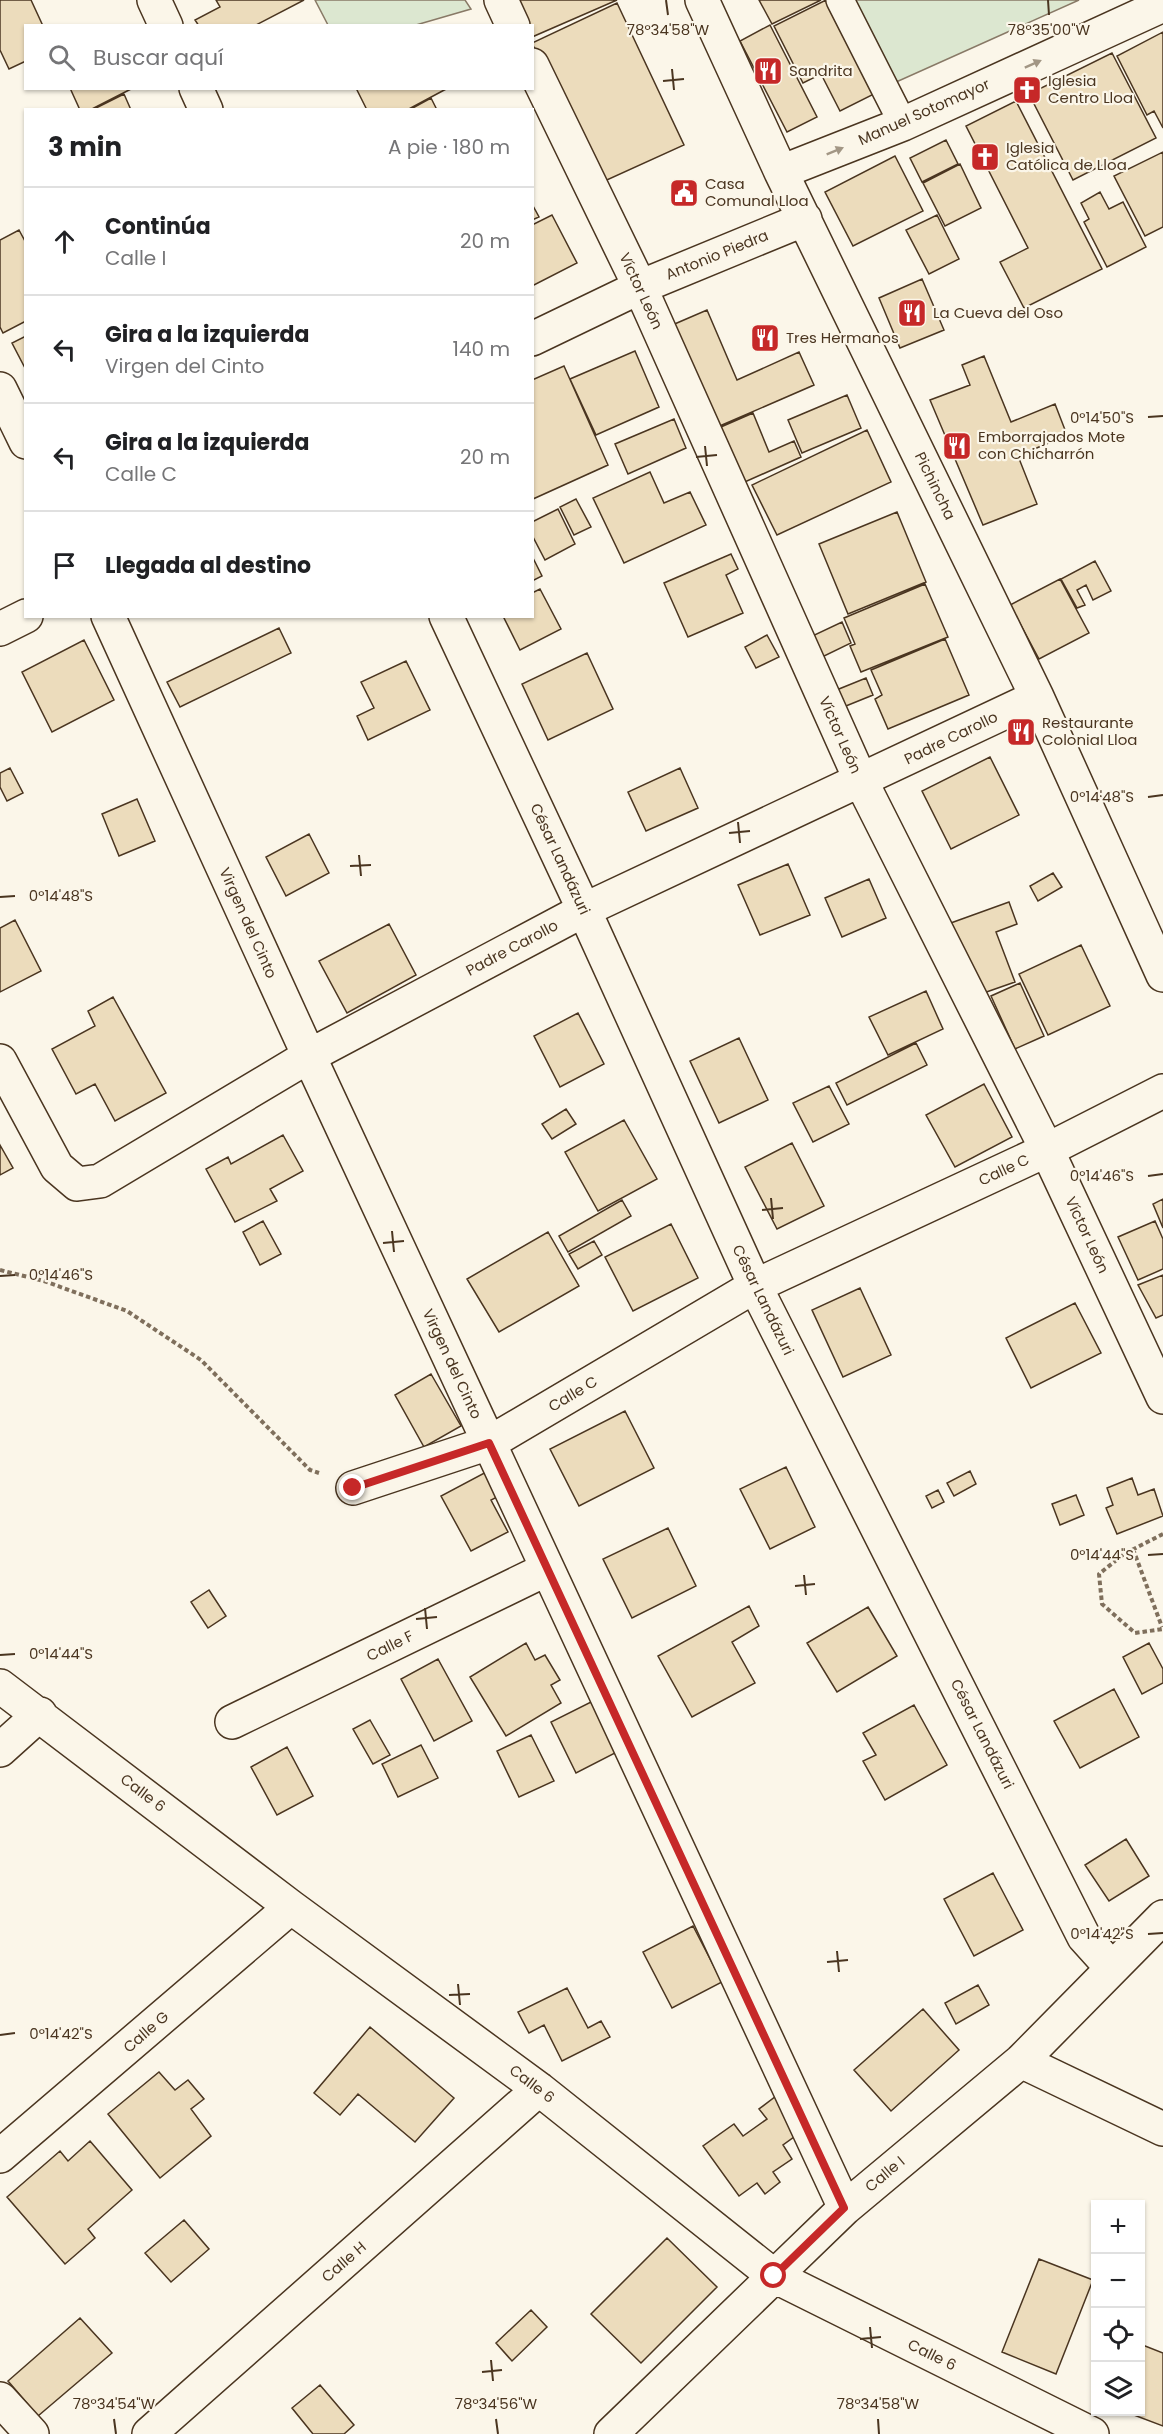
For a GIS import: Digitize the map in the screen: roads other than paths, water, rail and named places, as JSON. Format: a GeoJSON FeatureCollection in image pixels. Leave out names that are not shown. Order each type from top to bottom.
{"type":"FeatureCollection","features":[{"type":"Feature","properties":{"kind":"street"},"geometry":{"type":"LineString","coordinates":[[154,0],[165,24]]}},
{"type":"Feature","properties":{"kind":"street"},"geometry":{"type":"LineString","coordinates":[[501,0],[512,24]]}},
{"type":"Feature","properties":{"kind":"street","name":"Pichincha"},"geometry":{"type":"LineString","coordinates":[[702,0],[781,172],[1037,697],[1163,975]]}},
{"type":"Feature","properties":{"kind":"street"},"geometry":{"type":"LineString","coordinates":[[840,0],[903,124]]}},
{"type":"Feature","properties":{"kind":"street","name":"Manuel Sotomayor"},"geometry":{"type":"LineString","coordinates":[[781,172],[903,124],[1162,3]]}},
{"type":"Feature","properties":{"kind":"street","name":"Víctor León"},"geometry":{"type":"LineString","coordinates":[[534,69],[640,286],[861,781],[1047,1150],[1163,1398]]}},
{"type":"Feature","properties":{"kind":"street"},"geometry":{"type":"LineString","coordinates":[[197,90],[205,108]]}},
{"type":"Feature","properties":{"kind":"street","name":"Antonio Piedra"},"geometry":{"type":"LineString","coordinates":[[534,338],[640,286],[805,219]]}},
{"type":"Feature","properties":{"kind":"street"},"geometry":{"type":"LineString","coordinates":[[0,388],[24,438]]}},
{"type":"Feature","properties":{"kind":"street"},"geometry":{"type":"LineString","coordinates":[[0,629],[24,617]]}},
{"type":"Feature","properties":{"kind":"street","name":"Virgen del Cinto"},"geometry":{"type":"LineString","coordinates":[[109,618],[309,1056],[844,2208]]}},
{"type":"Feature","properties":{"kind":"street","name":"César Landázuri"},"geometry":{"type":"LineString","coordinates":[[447,618],[584,910],[755,1286],[1084,1937],[1111,1967]]}},
{"type":"Feature","properties":{"kind":"street","name":"Padre Carollo"},"geometry":{"type":"LineString","coordinates":[[0,1062],[57,1167],[77,1184],[100,1181],[309,1056],[584,910],[1037,697]]}},
{"type":"Feature","properties":{"kind":"street","name":"Calle C"},"geometry":{"type":"LineString","coordinates":[[353,1488],[489,1443],[755,1286],[1047,1150],[1163,1091]]}},
{"type":"Feature","properties":{"kind":"street","name":"Calle F"},"geometry":{"type":"LineString","coordinates":[[232,1722],[548,1569]]}},
{"type":"Feature","properties":{"kind":"street","name":"Calle 6"},"geometry":{"type":"LineString","coordinates":[[0,1686],[40,1714],[291,1907],[539,2089],[774,2276],[1092,2434]]}},
{"type":"Feature","properties":{"kind":"street"},"geometry":{"type":"LineString","coordinates":[[0,1750],[40,1714]]}},
{"type":"Feature","properties":{"kind":"street","name":"Calle G"},"geometry":{"type":"LineString","coordinates":[[0,2156],[291,1907]]}},
{"type":"Feature","properties":{"kind":"street","name":"Calle I"},"geometry":{"type":"LineString","coordinates":[[610,2434],[844,2208],[1021,2061],[1111,1967],[1163,1917]]}},
{"type":"Feature","properties":{"kind":"street"},"geometry":{"type":"LineString","coordinates":[[1021,2061],[1163,2128]]}},
{"type":"Feature","properties":{"kind":"street","name":"Calle H"},"geometry":{"type":"LineString","coordinates":[[149,2434],[539,2089]]}},
{"type":"Feature","properties":{"kind":"street"},"geometry":{"type":"LineString","coordinates":[[0,2399],[32,2434]]}},
{"type":"Feature","properties":{"kind":"place","name":"Sandrita"},"geometry":{"type":"Point","coordinates":[768,71]}},
{"type":"Feature","properties":{"kind":"place","name":"Iglesia Centro Lloa"},"geometry":{"type":"Point","coordinates":[1027,90]}},
{"type":"Feature","properties":{"kind":"place","name":"Iglesia Católica de Lloa"},"geometry":{"type":"Point","coordinates":[985,157]}},
{"type":"Feature","properties":{"kind":"place","name":"Casa Comunal Lloa"},"geometry":{"type":"Point","coordinates":[684,193]}},
{"type":"Feature","properties":{"kind":"place","name":"La Cueva del Oso"},"geometry":{"type":"Point","coordinates":[912,313]}},
{"type":"Feature","properties":{"kind":"place","name":"Tres Hermanos"},"geometry":{"type":"Point","coordinates":[765,338]}},
{"type":"Feature","properties":{"kind":"place","name":"Emborrajados Mote con Chicharrón"},"geometry":{"type":"Point","coordinates":[957,446]}},
{"type":"Feature","properties":{"kind":"place","name":"Restaurante Colonial Lloa"},"geometry":{"type":"Point","coordinates":[1021,732]}}]}
